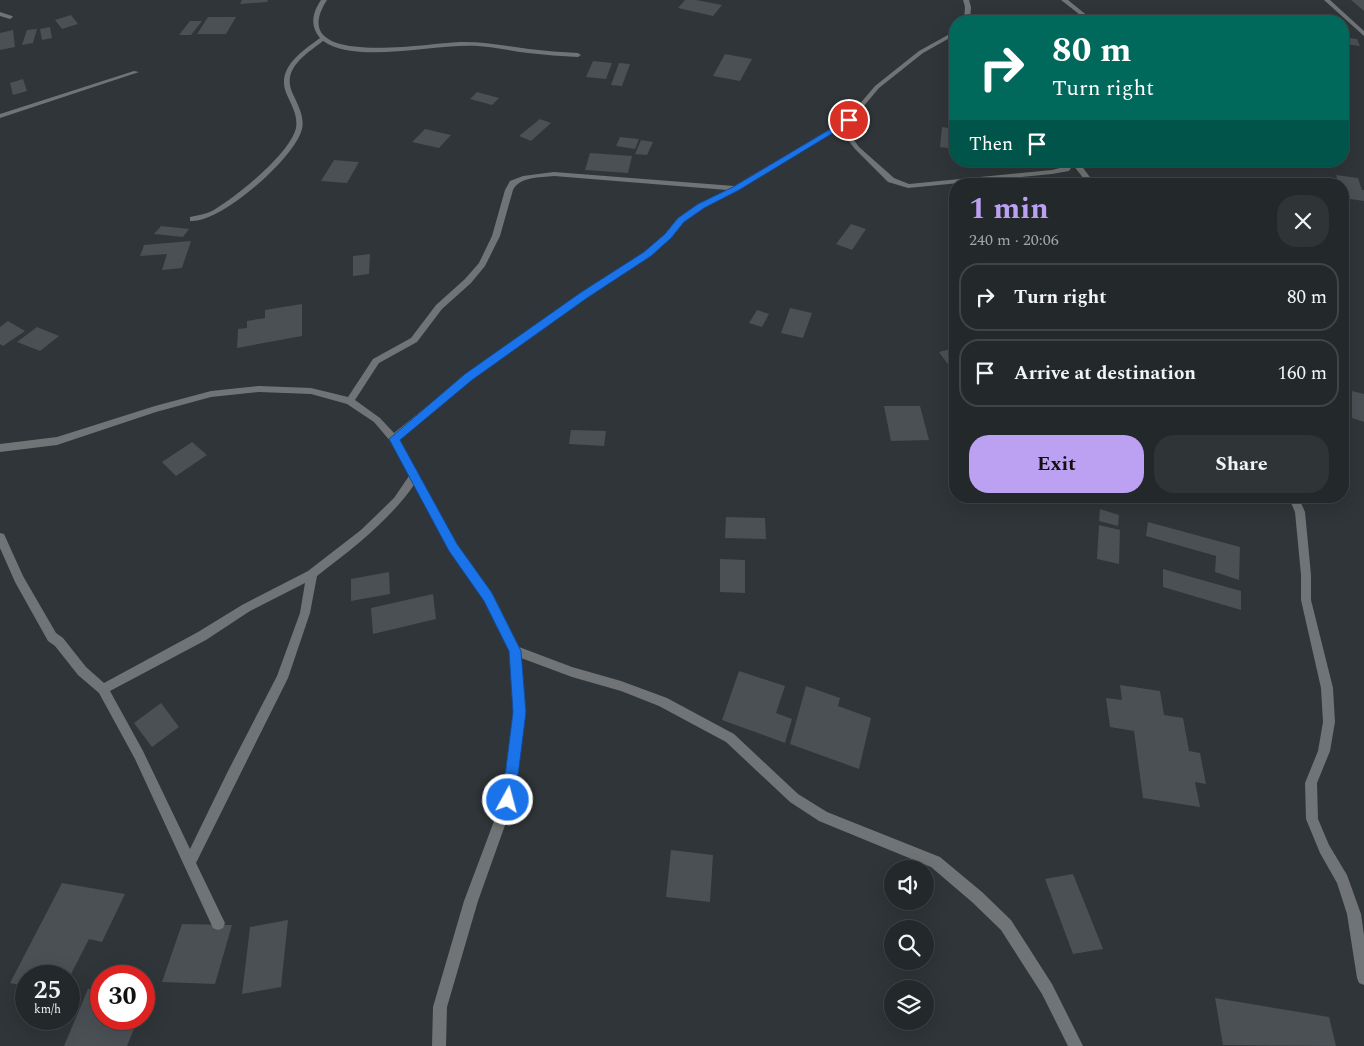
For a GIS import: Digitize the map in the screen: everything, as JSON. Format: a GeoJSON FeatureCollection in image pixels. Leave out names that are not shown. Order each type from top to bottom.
{"type":"FeatureCollection","features":[{"type":"Feature","properties":{"kind":"street"},"geometry":{"type":"LineString","coordinates":[[324,0],[316,19],[316,27],[322,39],[339,47],[368,49],[443,44],[479,44],[578,55]]}},
{"type":"Feature","properties":{"kind":"street"},"geometry":{"type":"LineString","coordinates":[[966,0],[967,15]]}},
{"type":"Feature","properties":{"kind":"street"},"geometry":{"type":"LineString","coordinates":[[1064,0],[1083,15]]}},
{"type":"Feature","properties":{"kind":"street"},"geometry":{"type":"LineString","coordinates":[[1327,0],[1343,15]]}},
{"type":"Feature","properties":{"kind":"street"},"geometry":{"type":"LineString","coordinates":[[0,14],[10,17]]}},
{"type":"Feature","properties":{"kind":"street"},"geometry":{"type":"LineString","coordinates":[[1349,20],[1364,34]]}},
{"type":"Feature","properties":{"kind":"street"},"geometry":{"type":"LineString","coordinates":[[394,439],[468,377],[589,291],[648,254],[668,236],[681,220],[701,206],[736,188],[849,120],[877,87],[922,52],[949,36]]}},
{"type":"Feature","properties":{"kind":"street"},"geometry":{"type":"LineString","coordinates":[[192,219],[212,214],[237,198],[279,160],[292,143],[299,130],[299,120],[297,107],[287,89],[289,68],[322,39]]}},
{"type":"Feature","properties":{"kind":"street"},"geometry":{"type":"LineString","coordinates":[[0,116],[136,72]]}},
{"type":"Feature","properties":{"kind":"street"},"geometry":{"type":"LineString","coordinates":[[849,120],[851,140],[891,180],[908,186],[949,182]]}},
{"type":"Feature","properties":{"kind":"street"},"geometry":{"type":"LineString","coordinates":[[990,178],[1052,172],[1068,167]]}},
{"type":"Feature","properties":{"kind":"street"},"geometry":{"type":"LineString","coordinates":[[1078,167],[1087,178]]}},
{"type":"Feature","properties":{"kind":"street"},"geometry":{"type":"LineString","coordinates":[[350,401],[376,361],[414,340],[440,307],[468,281],[482,264],[496,236],[509,190],[513,183],[523,178],[554,174],[736,188]]}},
{"type":"Feature","properties":{"kind":"street"},"geometry":{"type":"LineString","coordinates":[[0,448],[57,441],[154,409],[210,394],[259,389],[302,391],[350,401],[377,420],[394,439],[453,547],[488,597],[515,651],[519,712],[508,800],[471,901],[440,1007],[438,1046]]}},
{"type":"Feature","properties":{"kind":"street"},"geometry":{"type":"LineString","coordinates":[[103,689],[202,636],[246,608],[312,574],[365,533],[397,501],[414,477]]}},
{"type":"Feature","properties":{"kind":"street"},"geometry":{"type":"LineString","coordinates":[[1296,503],[1300,512],[1306,575],[1306,600],[1327,688],[1329,722],[1324,751],[1311,783],[1312,819],[1324,849],[1342,880],[1354,914],[1364,978]]}},
{"type":"Feature","properties":{"kind":"street"},"geometry":{"type":"LineString","coordinates":[[0,537],[19,579],[52,637],[60,642],[82,671],[103,689],[139,756],[218,923]]}},
{"type":"Feature","properties":{"kind":"street"},"geometry":{"type":"LineString","coordinates":[[190,862],[282,678],[305,614],[312,574]]}},
{"type":"Feature","properties":{"kind":"street"},"geometry":{"type":"LineString","coordinates":[[515,651],[663,702],[730,738],[794,798],[823,817],[935,862],[977,897],[1006,925],[1047,989],[1076,1046]]}},
{"type":"Feature","properties":{"kind":"building"},"geometry":{"type":"Polygon","coordinates":[[[242,0],[268,0],[267,2],[240,4],[242,0]]]}},
{"type":"Feature","properties":{"kind":"building"},"geometry":{"type":"Polygon","coordinates":[[[685,0],[722,5],[713,16],[678,8],[685,0]]]}},
{"type":"Feature","properties":{"kind":"building"},"geometry":{"type":"Polygon","coordinates":[[[1351,0],[1364,0],[1364,11],[1351,0]]]}},
{"type":"Feature","properties":{"kind":"building"},"geometry":{"type":"Polygon","coordinates":[[[71,15],[78,24],[62,29],[55,20],[71,15]]]}},
{"type":"Feature","properties":{"kind":"building"},"geometry":{"type":"Polygon","coordinates":[[[208,17],[236,17],[226,34],[197,34],[208,17]]]}},
{"type":"Feature","properties":{"kind":"building"},"geometry":{"type":"Polygon","coordinates":[[[190,21],[202,21],[191,35],[179,35],[190,21]]]}},
{"type":"Feature","properties":{"kind":"building"},"geometry":{"type":"Polygon","coordinates":[[[50,27],[52,38],[42,40],[40,29],[50,27]]]}},
{"type":"Feature","properties":{"kind":"building"},"geometry":{"type":"Polygon","coordinates":[[[37,29],[33,43],[22,45],[27,30],[37,29]]]}},
{"type":"Feature","properties":{"kind":"building"},"geometry":{"type":"Polygon","coordinates":[[[13,30],[15,47],[0,50],[0,33],[13,30]]]}},
{"type":"Feature","properties":{"kind":"building"},"geometry":{"type":"Polygon","coordinates":[[[1349,38],[1357,39],[1360,46],[1349,45],[1349,38]]]}},
{"type":"Feature","properties":{"kind":"building"},"geometry":{"type":"Polygon","coordinates":[[[725,54],[752,59],[740,81],[713,76],[725,54]]]}},
{"type":"Feature","properties":{"kind":"building"},"geometry":{"type":"Polygon","coordinates":[[[593,61],[612,63],[606,79],[586,77],[593,61]]]}},
{"type":"Feature","properties":{"kind":"building"},"geometry":{"type":"Polygon","coordinates":[[[619,63],[630,64],[622,86],[611,85],[619,63]]]}},
{"type":"Feature","properties":{"kind":"building"},"geometry":{"type":"Polygon","coordinates":[[[23,79],[27,91],[13,95],[10,83],[23,79]]]}},
{"type":"Feature","properties":{"kind":"building"},"geometry":{"type":"Polygon","coordinates":[[[477,92],[499,98],[492,105],[470,99],[477,92]]]}},
{"type":"Feature","properties":{"kind":"building"},"geometry":{"type":"Polygon","coordinates":[[[540,119],[551,123],[531,141],[519,136],[540,119]]]}},
{"type":"Feature","properties":{"kind":"building"},"geometry":{"type":"Polygon","coordinates":[[[942,127],[949,128],[949,148],[940,147],[942,127]]]}},
{"type":"Feature","properties":{"kind":"building"},"geometry":{"type":"Polygon","coordinates":[[[425,129],[451,135],[439,148],[412,142],[425,129]]]}},
{"type":"Feature","properties":{"kind":"building"},"geometry":{"type":"Polygon","coordinates":[[[620,137],[639,139],[635,149],[616,146],[620,137]]]}},
{"type":"Feature","properties":{"kind":"building"},"geometry":{"type":"Polygon","coordinates":[[[641,140],[653,142],[647,155],[635,154],[641,140]]]}},
{"type":"Feature","properties":{"kind":"building"},"geometry":{"type":"Polygon","coordinates":[[[590,153],[632,156],[628,173],[585,170],[590,153]]]}},
{"type":"Feature","properties":{"kind":"building"},"geometry":{"type":"Polygon","coordinates":[[[334,160],[359,162],[347,183],[321,181],[334,160]]]}},
{"type":"Feature","properties":{"kind":"building"},"geometry":{"type":"Polygon","coordinates":[[[1336,175],[1358,178],[1362,190],[1364,190],[1364,201],[1349,199],[1349,178],[1337,178],[1336,175]]]}},
{"type":"Feature","properties":{"kind":"building"},"geometry":{"type":"Polygon","coordinates":[[[851,224],[866,229],[852,250],[836,244],[851,224]]]}},
{"type":"Feature","properties":{"kind":"building"},"geometry":{"type":"Polygon","coordinates":[[[161,226],[189,229],[183,237],[154,234],[161,226]]]}},
{"type":"Feature","properties":{"kind":"building"},"geometry":{"type":"Polygon","coordinates":[[[191,241],[182,268],[162,270],[167,254],[140,256],[144,245],[191,241]]]}},
{"type":"Feature","properties":{"kind":"building"},"geometry":{"type":"Polygon","coordinates":[[[370,254],[369,274],[353,276],[353,256],[370,254]]]}},
{"type":"Feature","properties":{"kind":"building"},"geometry":{"type":"Polygon","coordinates":[[[302,304],[302,336],[237,348],[238,329],[247,328],[247,321],[265,318],[265,310],[302,304]]]}},
{"type":"Feature","properties":{"kind":"building"},"geometry":{"type":"Polygon","coordinates":[[[790,308],[812,313],[803,338],[781,333],[790,308]]]}},
{"type":"Feature","properties":{"kind":"building"},"geometry":{"type":"Polygon","coordinates":[[[757,310],[769,314],[762,327],[749,323],[757,310]]]}},
{"type":"Feature","properties":{"kind":"building"},"geometry":{"type":"Polygon","coordinates":[[[8,321],[25,331],[3,346],[0,344],[0,327],[8,321]]]}},
{"type":"Feature","properties":{"kind":"building"},"geometry":{"type":"Polygon","coordinates":[[[37,327],[59,336],[40,351],[17,342],[37,327]]]}},
{"type":"Feature","properties":{"kind":"building"},"geometry":{"type":"Polygon","coordinates":[[[949,350],[949,366],[939,352],[949,350]]]}},
{"type":"Feature","properties":{"kind":"building"},"geometry":{"type":"Polygon","coordinates":[[[1352,391],[1364,394],[1364,422],[1352,418],[1352,391]]]}},
{"type":"Feature","properties":{"kind":"building"},"geometry":{"type":"Polygon","coordinates":[[[884,406],[920,406],[929,440],[891,441],[884,406]]]}},
{"type":"Feature","properties":{"kind":"building"},"geometry":{"type":"Polygon","coordinates":[[[571,430],[606,431],[604,446],[569,444],[571,430]]]}},
{"type":"Feature","properties":{"kind":"building"},"geometry":{"type":"Polygon","coordinates":[[[192,442],[207,455],[176,476],[162,462],[192,442]]]}},
{"type":"Feature","properties":{"kind":"building"},"geometry":{"type":"Polygon","coordinates":[[[1100,509],[1119,515],[1118,526],[1099,521],[1100,509]]]}},
{"type":"Feature","properties":{"kind":"building"},"geometry":{"type":"Polygon","coordinates":[[[726,517],[765,518],[766,539],[725,538],[726,517]]]}},
{"type":"Feature","properties":{"kind":"building"},"geometry":{"type":"Polygon","coordinates":[[[1148,522],[1240,547],[1239,580],[1215,572],[1216,556],[1146,536],[1148,522]]]}},
{"type":"Feature","properties":{"kind":"building"},"geometry":{"type":"Polygon","coordinates":[[[1099,525],[1120,530],[1119,564],[1097,559],[1099,525]]]}},
{"type":"Feature","properties":{"kind":"building"},"geometry":{"type":"Polygon","coordinates":[[[720,559],[745,560],[745,593],[720,592],[720,559]]]}},
{"type":"Feature","properties":{"kind":"building"},"geometry":{"type":"Polygon","coordinates":[[[1163,569],[1241,591],[1241,610],[1163,587],[1163,569]]]}},
{"type":"Feature","properties":{"kind":"building"},"geometry":{"type":"Polygon","coordinates":[[[389,572],[390,594],[351,601],[351,579],[389,572]]]}},
{"type":"Feature","properties":{"kind":"building"},"geometry":{"type":"Polygon","coordinates":[[[433,594],[436,619],[373,634],[371,608],[433,594]]]}},
{"type":"Feature","properties":{"kind":"building"},"geometry":{"type":"Polygon","coordinates":[[[739,671],[785,686],[776,713],[792,719],[785,743],[722,720],[739,671]]]}},
{"type":"Feature","properties":{"kind":"building"},"geometry":{"type":"Polygon","coordinates":[[[1120,685],[1160,691],[1164,715],[1183,718],[1189,751],[1200,753],[1206,784],[1195,782],[1200,807],[1143,798],[1134,731],[1110,727],[1106,698],[1122,700],[1120,685]]]}},
{"type":"Feature","properties":{"kind":"building"},"geometry":{"type":"Polygon","coordinates":[[[806,686],[840,698],[838,706],[871,718],[859,769],[790,744],[806,686]]]}},
{"type":"Feature","properties":{"kind":"building"},"geometry":{"type":"Polygon","coordinates":[[[161,703],[179,727],[152,747],[134,723],[161,703]]]}},
{"type":"Feature","properties":{"kind":"building"},"geometry":{"type":"Polygon","coordinates":[[[671,850],[713,855],[710,902],[666,897],[671,850]]]}},
{"type":"Feature","properties":{"kind":"building"},"geometry":{"type":"Polygon","coordinates":[[[1073,874],[1103,949],[1073,954],[1045,879],[1073,874]]]}},
{"type":"Feature","properties":{"kind":"building"},"geometry":{"type":"Polygon","coordinates":[[[62,883],[125,894],[102,942],[89,939],[76,965],[19,965],[62,883]]]}},
{"type":"Feature","properties":{"kind":"building"},"geometry":{"type":"Polygon","coordinates":[[[288,920],[281,987],[242,994],[250,927],[288,920]]]}},
{"type":"Feature","properties":{"kind":"building"},"geometry":{"type":"Polygon","coordinates":[[[182,924],[232,925],[215,984],[162,982],[182,924]]]}},
{"type":"Feature","properties":{"kind":"building"},"geometry":{"type":"Polygon","coordinates":[[[15,973],[15,984],[10,983],[15,973]]]}},
{"type":"Feature","properties":{"kind":"building"},"geometry":{"type":"Polygon","coordinates":[[[88,989],[90,989],[90,1030],[134,1030],[127,1046],[64,1046],[71,1030],[80,1030],[80,1008],[88,989]]]}},
{"type":"Feature","properties":{"kind":"building"},"geometry":{"type":"Polygon","coordinates":[[[1215,998],[1329,1017],[1336,1046],[1223,1045],[1215,998]]]}},
{"type":"Feature","properties":{"kind":"route"},"geometry":{"type":"LineString","coordinates":[[508,800],[519,712],[515,651],[488,597],[453,547],[394,439],[468,377],[597,286],[648,254],[668,236],[681,220],[701,206],[736,188],[849,120]]}}]}
